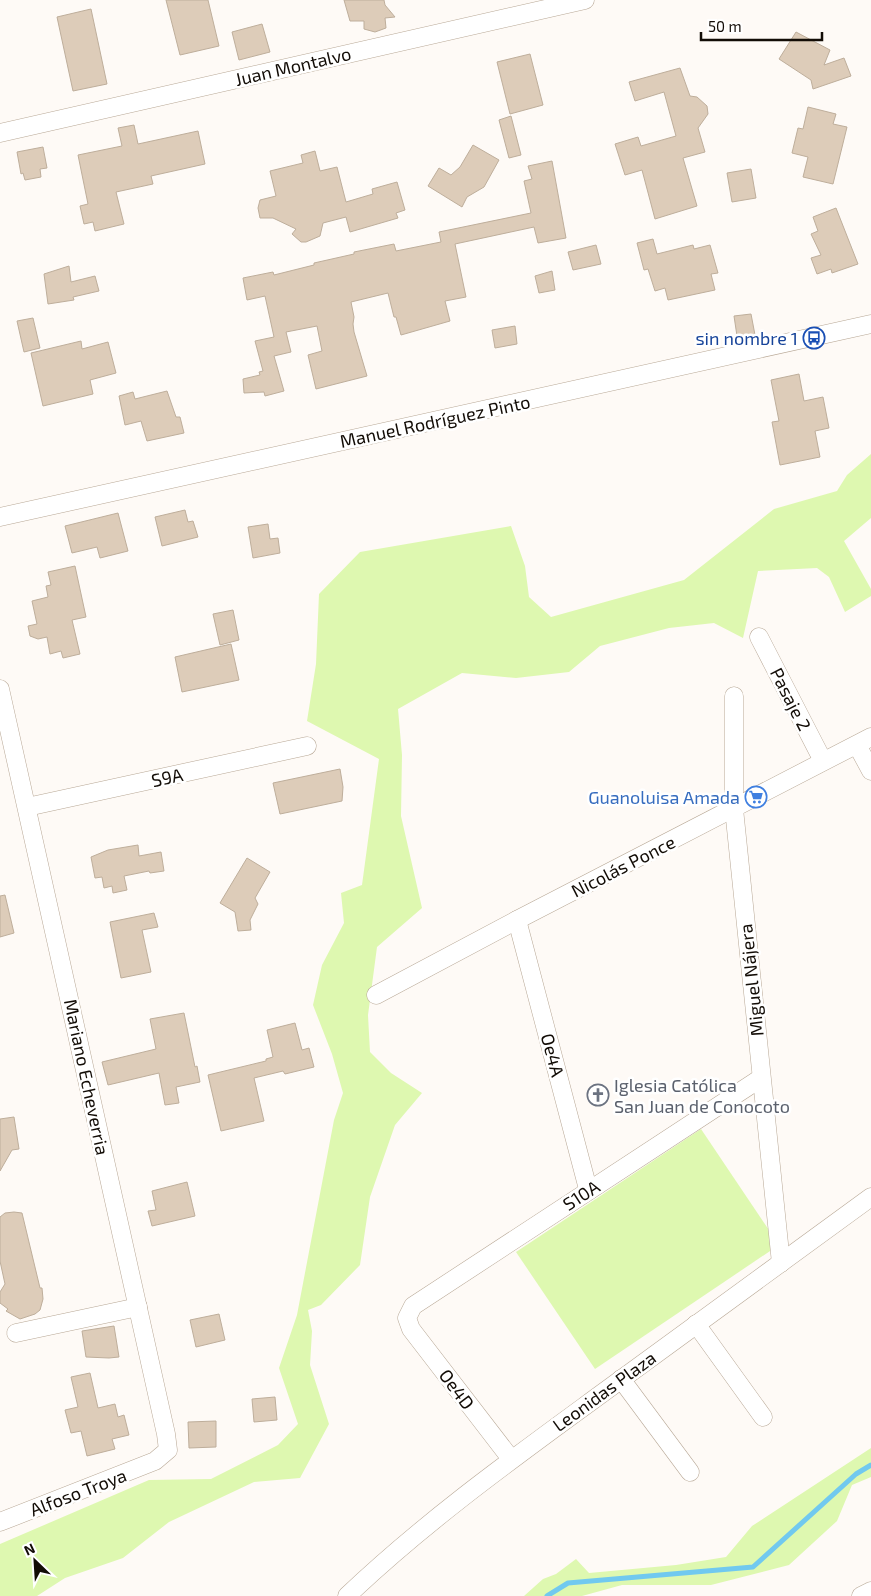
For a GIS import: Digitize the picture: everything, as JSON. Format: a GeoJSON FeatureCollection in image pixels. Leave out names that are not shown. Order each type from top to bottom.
{"type":"FeatureCollection","features":[{"type":"Feature","properties":{"kind":"street","name":"Juan Montalvo"},"geometry":{"type":"LineString","coordinates":[[0,133],[585,0]]}},
{"type":"Feature","properties":{"kind":"street","name":"Manuel Rodríguez Pinto"},"geometry":{"type":"LineString","coordinates":[[0,517],[871,324]]}},
{"type":"Feature","properties":{"kind":"street","name":"Pasaje 2"},"geometry":{"type":"LineString","coordinates":[[759,638],[823,761]]}},
{"type":"Feature","properties":{"kind":"street","name":"Mariano Echeverria"},"geometry":{"type":"LineString","coordinates":[[0,689],[166,1434],[168,1450],[156,1461]]}},
{"type":"Feature","properties":{"kind":"street","name":"Miguel Nájera"},"geometry":{"type":"LineString","coordinates":[[734,696],[734,809],[780,1263]]}},
{"type":"Feature","properties":{"kind":"street","name":"Nicolás Ponce"},"geometry":{"type":"LineString","coordinates":[[376,995],[864,741]]}},
{"type":"Feature","properties":{"kind":"street"},"geometry":{"type":"LineString","coordinates":[[864,741],[871,771]]}},
{"type":"Feature","properties":{"kind":"street","name":"S9A"},"geometry":{"type":"LineString","coordinates":[[27,807],[307,746]]}},
{"type":"Feature","properties":{"kind":"street","name":"Oe4A"},"geometry":{"type":"LineString","coordinates":[[517,920],[588,1189]]}},
{"type":"Feature","properties":{"kind":"street","name":"S10A"},"geometry":{"type":"LineString","coordinates":[[406,1318],[413,1306],[588,1189],[761,1078]]}},
{"type":"Feature","properties":{"kind":"street","name":"Leonidas Plaza"},"geometry":{"type":"LineString","coordinates":[[346,1596],[435,1517],[511,1459],[871,1197]]}},
{"type":"Feature","properties":{"kind":"street"},"geometry":{"type":"LineString","coordinates":[[16,1333],[138,1307]]}},
{"type":"Feature","properties":{"kind":"street","name":"Oe4D"},"geometry":{"type":"LineString","coordinates":[[406,1318],[411,1329],[511,1459]]}},
{"type":"Feature","properties":{"kind":"street"},"geometry":{"type":"LineString","coordinates":[[696,1324],[763,1417]]}},
{"type":"Feature","properties":{"kind":"street"},"geometry":{"type":"LineString","coordinates":[[621,1379],[690,1472]]}},
{"type":"Feature","properties":{"kind":"street","name":"Alfoso Troya"},"geometry":{"type":"LineString","coordinates":[[0,1522],[156,1461]]}},
{"type":"Feature","properties":{"kind":"street"},"geometry":{"type":"LineString","coordinates":[[861,1596],[871,1591]]}},
{"type":"Feature","properties":{"kind":"green space"},"geometry":{"type":"Polygon","coordinates":[[[871,454],[871,518],[844,541],[871,589],[871,596],[845,612],[829,577],[817,568],[758,571],[743,638],[714,623],[669,628],[600,646],[569,672],[516,678],[462,673],[398,709],[402,755],[401,816],[422,908],[377,947],[368,1015],[370,1052],[391,1073],[422,1093],[395,1125],[370,1197],[360,1265],[321,1305],[308,1310],[312,1331],[310,1365],[329,1424],[300,1478],[254,1482],[169,1522],[123,1558],[65,1578],[37,1596],[0,1596],[0,1544],[149,1480],[211,1479],[278,1445],[298,1424],[279,1368],[297,1315],[334,1120],[343,1093],[332,1054],[313,1005],[322,965],[344,923],[341,893],[362,885],[379,759],[307,721],[316,664],[319,594],[360,552],[511,526],[525,566],[529,597],[551,617],[684,580],[774,509],[837,491],[847,475],[871,454]]]}},
{"type":"Feature","properties":{"kind":"green space"},"geometry":{"type":"Polygon","coordinates":[[[701,1129],[779,1245],[595,1369],[516,1252],[701,1129]]]}},
{"type":"Feature","properties":{"kind":"green space"},"geometry":{"type":"Polygon","coordinates":[[[871,1448],[871,1477],[852,1485],[837,1521],[789,1565],[711,1585],[622,1585],[582,1596],[524,1596],[543,1579],[556,1574],[576,1559],[589,1573],[676,1565],[726,1557],[752,1526],[871,1448]]]}},
{"type":"Feature","properties":{"kind":"building"},"geometry":{"type":"Polygon","coordinates":[[[166,0],[208,0],[219,46],[180,55],[166,0]]]}},
{"type":"Feature","properties":{"kind":"building"},"geometry":{"type":"Polygon","coordinates":[[[344,0],[384,0],[385,5],[395,17],[385,18],[386,28],[375,32],[364,29],[364,21],[350,21],[344,0]]]}},
{"type":"Feature","properties":{"kind":"building"},"geometry":{"type":"Polygon","coordinates":[[[91,9],[107,84],[73,91],[57,17],[91,9]]]}},
{"type":"Feature","properties":{"kind":"building"},"geometry":{"type":"Polygon","coordinates":[[[262,24],[270,52],[239,60],[232,32],[262,24]]]}},
{"type":"Feature","properties":{"kind":"building"},"geometry":{"type":"Polygon","coordinates":[[[796,32],[830,50],[824,65],[844,58],[851,76],[813,89],[811,80],[779,59],[796,32]]]}},
{"type":"Feature","properties":{"kind":"building"},"geometry":{"type":"Polygon","coordinates":[[[530,54],[543,105],[510,114],[497,62],[530,54]]]}},
{"type":"Feature","properties":{"kind":"building"},"geometry":{"type":"Polygon","coordinates":[[[680,68],[690,96],[697,97],[707,106],[708,114],[698,128],[705,152],[683,158],[697,206],[655,219],[642,170],[625,175],[615,144],[638,137],[641,146],[676,136],[664,92],[635,101],[629,82],[680,68]]]}},
{"type":"Feature","properties":{"kind":"building"},"geometry":{"type":"Polygon","coordinates":[[[808,107],[836,114],[833,124],[847,127],[833,184],[803,177],[808,157],[792,153],[798,128],[803,129],[808,107]]]}},
{"type":"Feature","properties":{"kind":"building"},"geometry":{"type":"Polygon","coordinates":[[[511,116],[521,155],[509,158],[499,120],[511,116]]]}},
{"type":"Feature","properties":{"kind":"building"},"geometry":{"type":"Polygon","coordinates":[[[134,125],[138,144],[198,131],[205,164],[151,176],[153,184],[116,192],[124,224],[95,231],[93,222],[84,224],[80,206],[88,204],[78,155],[122,146],[118,128],[134,125]]]}},
{"type":"Feature","properties":{"kind":"building"},"geometry":{"type":"Polygon","coordinates":[[[473,145],[499,160],[484,187],[467,197],[462,207],[428,186],[439,168],[451,175],[460,167],[473,145]]]}},
{"type":"Feature","properties":{"kind":"building"},"geometry":{"type":"Polygon","coordinates":[[[43,147],[47,168],[40,169],[41,177],[25,180],[23,173],[21,174],[17,152],[43,147]]]}},
{"type":"Feature","properties":{"kind":"building"},"geometry":{"type":"Polygon","coordinates":[[[315,151],[320,171],[337,167],[346,202],[373,194],[372,189],[397,182],[405,210],[396,213],[398,218],[350,232],[346,217],[323,223],[320,236],[306,242],[301,242],[292,234],[296,229],[273,218],[260,218],[258,208],[260,200],[276,196],[270,171],[303,163],[301,155],[315,151]]]}},
{"type":"Feature","properties":{"kind":"building"},"geometry":{"type":"Polygon","coordinates":[[[552,161],[566,238],[538,243],[534,227],[455,244],[466,297],[445,301],[450,321],[401,335],[388,293],[351,302],[354,332],[367,376],[316,389],[308,355],[322,351],[317,326],[286,332],[291,352],[274,356],[284,391],[265,396],[264,392],[244,393],[243,379],[260,375],[259,372],[263,371],[255,341],[274,337],[265,296],[247,300],[243,278],[273,272],[274,275],[354,254],[354,252],[394,244],[396,251],[441,242],[439,232],[531,213],[524,181],[532,179],[528,166],[552,161]]]}},
{"type":"Feature","properties":{"kind":"building"},"geometry":{"type":"Polygon","coordinates":[[[751,169],[756,198],[732,202],[727,173],[751,169]]]}},
{"type":"Feature","properties":{"kind":"building"},"geometry":{"type":"Polygon","coordinates":[[[836,208],[858,264],[832,273],[831,269],[817,274],[811,258],[821,255],[811,234],[818,231],[813,217],[836,208]]]}},
{"type":"Feature","properties":{"kind":"building"},"geometry":{"type":"Polygon","coordinates":[[[653,239],[657,254],[693,245],[694,249],[710,245],[718,273],[711,274],[715,290],[668,300],[665,288],[655,291],[648,269],[644,270],[637,243],[653,239]]]}},
{"type":"Feature","properties":{"kind":"building"},"geometry":{"type":"Polygon","coordinates":[[[596,245],[601,264],[573,270],[568,252],[596,245]]]}},
{"type":"Feature","properties":{"kind":"building"},"geometry":{"type":"Polygon","coordinates":[[[69,266],[71,282],[95,276],[99,291],[73,297],[74,300],[48,304],[44,274],[69,266]]]}},
{"type":"Feature","properties":{"kind":"building"},"geometry":{"type":"Polygon","coordinates":[[[552,271],[555,290],[539,293],[535,276],[552,271]]]}},
{"type":"Feature","properties":{"kind":"building"},"geometry":{"type":"Polygon","coordinates":[[[751,314],[755,335],[737,336],[734,316],[751,314]]]}},
{"type":"Feature","properties":{"kind":"building"},"geometry":{"type":"Polygon","coordinates":[[[33,318],[40,348],[24,352],[17,321],[33,318]]]}},
{"type":"Feature","properties":{"kind":"building"},"geometry":{"type":"Polygon","coordinates":[[[515,326],[517,344],[495,348],[492,330],[515,326]]]}},
{"type":"Feature","properties":{"kind":"building"},"geometry":{"type":"Polygon","coordinates":[[[81,341],[82,349],[108,342],[116,373],[90,380],[93,394],[43,406],[31,353],[81,341]]]}},
{"type":"Feature","properties":{"kind":"building"},"geometry":{"type":"Polygon","coordinates":[[[799,374],[804,401],[823,397],[829,428],[815,431],[820,457],[780,465],[772,422],[779,421],[771,380],[799,374]]]}},
{"type":"Feature","properties":{"kind":"building"},"geometry":{"type":"Polygon","coordinates":[[[167,391],[176,417],[180,417],[184,433],[147,441],[141,421],[125,425],[119,396],[133,392],[135,399],[167,391]]]}},
{"type":"Feature","properties":{"kind":"building"},"geometry":{"type":"Polygon","coordinates":[[[185,510],[188,522],[193,521],[198,537],[162,546],[155,517],[185,510]]]}},
{"type":"Feature","properties":{"kind":"building"},"geometry":{"type":"Polygon","coordinates":[[[118,513],[128,551],[100,558],[97,547],[72,553],[65,526],[118,513]]]}},
{"type":"Feature","properties":{"kind":"building"},"geometry":{"type":"Polygon","coordinates":[[[268,524],[270,539],[278,538],[280,553],[253,558],[248,527],[268,524]]]}},
{"type":"Feature","properties":{"kind":"building"},"geometry":{"type":"Polygon","coordinates":[[[75,566],[86,617],[72,620],[80,654],[63,658],[61,651],[50,654],[47,637],[38,639],[30,636],[28,626],[37,624],[32,601],[48,597],[46,586],[51,585],[48,572],[75,566]]]}},
{"type":"Feature","properties":{"kind":"building"},"geometry":{"type":"Polygon","coordinates":[[[233,610],[239,640],[220,645],[213,614],[233,610]]]}},
{"type":"Feature","properties":{"kind":"building"},"geometry":{"type":"Polygon","coordinates":[[[231,644],[239,680],[182,692],[175,657],[231,644]]]}},
{"type":"Feature","properties":{"kind":"building"},"geometry":{"type":"Polygon","coordinates":[[[340,769],[343,787],[342,801],[280,814],[273,783],[340,769]]]}},
{"type":"Feature","properties":{"kind":"building"},"geometry":{"type":"Polygon","coordinates":[[[138,845],[139,856],[161,852],[164,871],[150,873],[149,871],[124,876],[127,890],[113,893],[112,886],[104,888],[102,877],[95,878],[91,857],[108,850],[138,845]]]}},
{"type":"Feature","properties":{"kind":"building"},"geometry":{"type":"Polygon","coordinates":[[[247,858],[270,872],[255,898],[258,904],[250,920],[251,930],[238,931],[235,912],[220,903],[247,858]]]}},
{"type":"Feature","properties":{"kind":"building"},"geometry":{"type":"Polygon","coordinates":[[[5,895],[14,933],[0,937],[0,896],[5,895]]]}},
{"type":"Feature","properties":{"kind":"building"},"geometry":{"type":"Polygon","coordinates":[[[154,913],[158,927],[142,930],[151,972],[121,978],[110,922],[154,913]]]}},
{"type":"Feature","properties":{"kind":"building"},"geometry":{"type":"Polygon","coordinates":[[[184,1013],[200,1082],[176,1087],[179,1103],[165,1105],[159,1073],[108,1085],[102,1062],[156,1049],[150,1019],[184,1013]]]}},
{"type":"Feature","properties":{"kind":"building"},"geometry":{"type":"Polygon","coordinates":[[[295,1023],[302,1050],[309,1048],[314,1067],[285,1074],[283,1071],[254,1078],[264,1121],[221,1131],[208,1075],[266,1061],[266,1059],[273,1057],[267,1030],[295,1023]]]}},
{"type":"Feature","properties":{"kind":"building"},"geometry":{"type":"Polygon","coordinates":[[[14,1117],[19,1149],[12,1150],[0,1171],[0,1119],[14,1117]]]}},
{"type":"Feature","properties":{"kind":"building"},"geometry":{"type":"Polygon","coordinates":[[[187,1182],[195,1216],[152,1226],[148,1211],[156,1210],[152,1191],[187,1182]]]}},
{"type":"Feature","properties":{"kind":"building"},"geometry":{"type":"Polygon","coordinates":[[[5,1213],[22,1213],[40,1288],[42,1288],[43,1299],[40,1310],[35,1314],[20,1319],[6,1311],[8,1309],[0,1303],[0,1292],[5,1284],[0,1261],[0,1217],[5,1213]]]}},
{"type":"Feature","properties":{"kind":"building"},"geometry":{"type":"Polygon","coordinates":[[[219,1314],[225,1340],[196,1347],[190,1320],[219,1314]]]}},
{"type":"Feature","properties":{"kind":"building"},"geometry":{"type":"Polygon","coordinates":[[[114,1326],[119,1357],[86,1357],[82,1331],[114,1326]]]}},
{"type":"Feature","properties":{"kind":"building"},"geometry":{"type":"Polygon","coordinates":[[[90,1373],[98,1408],[115,1404],[118,1417],[124,1415],[129,1435],[112,1439],[115,1449],[87,1456],[81,1431],[71,1433],[65,1410],[78,1407],[71,1377],[90,1373]]]}},
{"type":"Feature","properties":{"kind":"building"},"geometry":{"type":"Polygon","coordinates":[[[275,1397],[277,1420],[254,1422],[252,1399],[275,1397]]]}},
{"type":"Feature","properties":{"kind":"building"},"geometry":{"type":"Polygon","coordinates":[[[216,1421],[216,1447],[189,1448],[188,1422],[216,1421]]]}},
{"type":"Feature","properties":{"kind":"waterway"},"geometry":{"type":"LineString","coordinates":[[547,1596],[568,1583],[753,1567],[856,1474],[871,1465]]}},
{"type":"Feature","properties":{"kind":"place","name":"sin nombre 1"},"geometry":{"type":"Point","coordinates":[814,338]}},
{"type":"Feature","properties":{"kind":"place","name":"Guanoluisa Amada"},"geometry":{"type":"Point","coordinates":[756,797]}},
{"type":"Feature","properties":{"kind":"place","name":"Iglesia Católica San Juan de Conocoto"},"geometry":{"type":"Point","coordinates":[598,1095]}}]}
